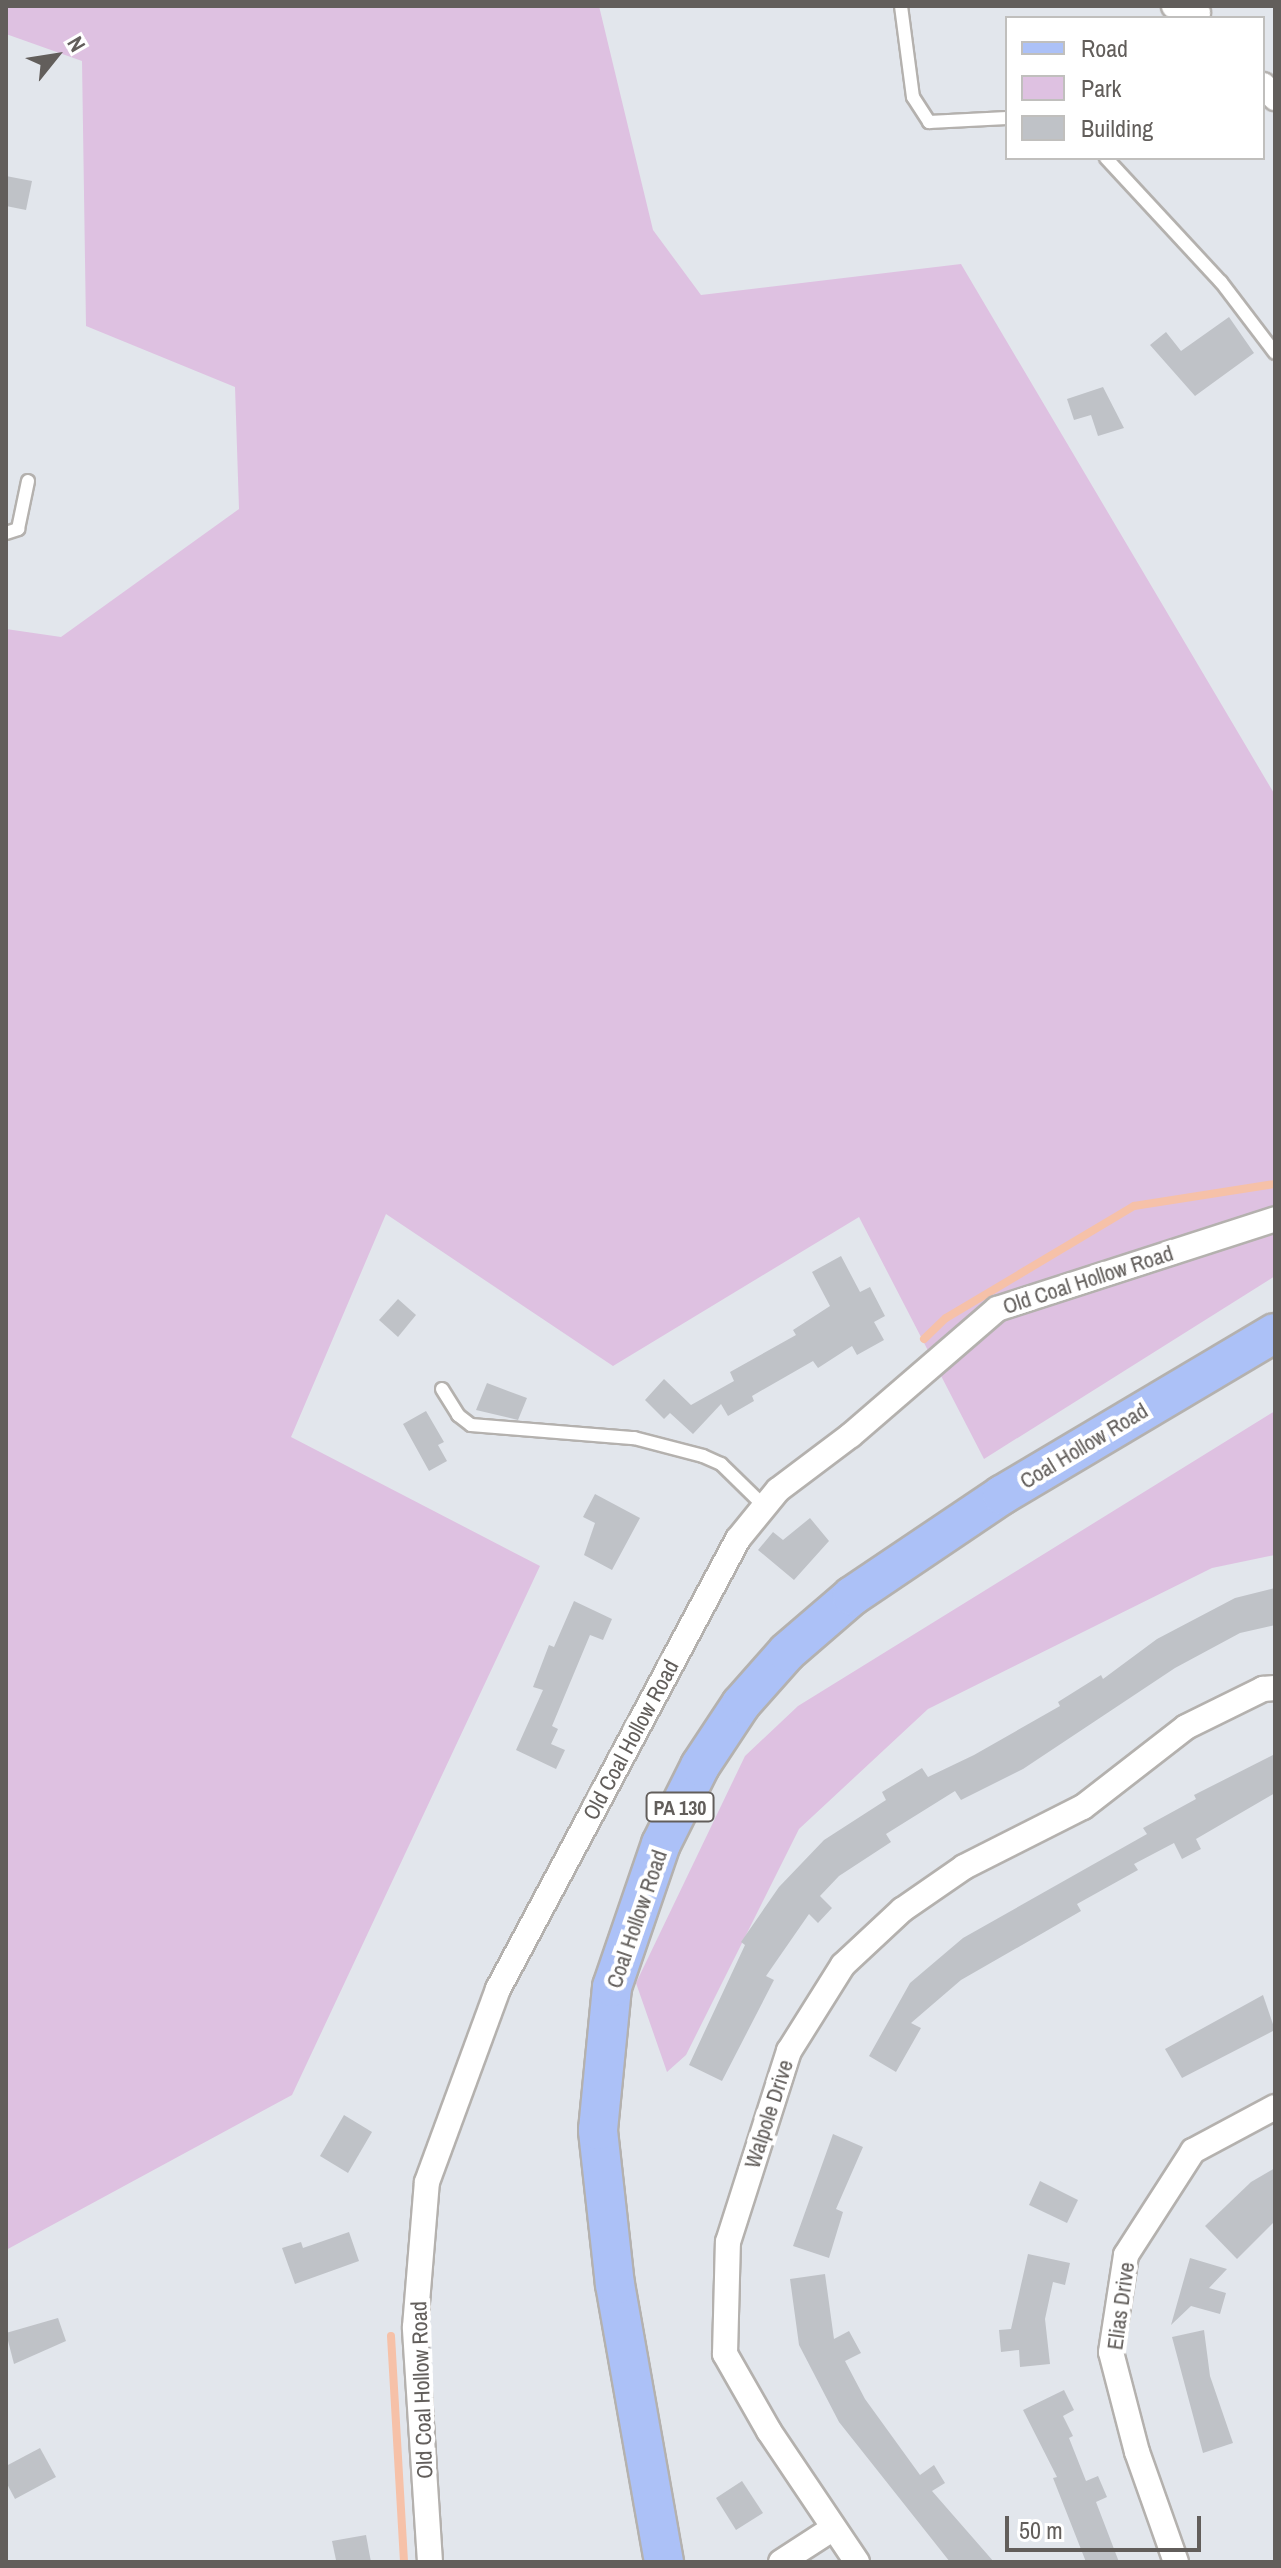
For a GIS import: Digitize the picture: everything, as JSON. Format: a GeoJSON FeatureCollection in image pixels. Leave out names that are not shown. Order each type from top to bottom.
{"type":"FeatureCollection","features":[{"type":"Feature","properties":{"kind":"main road","name":"Coal Hollow Road"},"geometry":{"type":"LineString","coordinates":[[664,2562],[615,2285],[598,2130],[612,1987],[661,1844],[700,1766],[741,1704],[787,1652],[852,1596],[1002,1495],[1275,1333]]}},
{"type":"Feature","properties":{"kind":"street"},"geometry":{"type":"LineString","coordinates":[[1174,6],[1202,12]]}},
{"type":"Feature","properties":{"kind":"street","name":"Old Coal Hollow Road"},"geometry":{"type":"LineString","coordinates":[[430,2562],[415,2327],[427,2182],[498,1989],[738,1539],[763,1505],[997,1309],[1275,1219]]}},
{"type":"Feature","properties":{"kind":"street","name":"Walpole Drive"},"geometry":{"type":"LineString","coordinates":[[857,2562],[832,2529],[725,2354],[728,2242],[789,2051],[843,1965],[902,1910],[964,1867],[1083,1807],[1186,1727],[1263,1689],[1275,1688]]}},
{"type":"Feature","properties":{"kind":"street","name":"Elias Drive"},"geometry":{"type":"LineString","coordinates":[[1176,2562],[1137,2452],[1111,2352],[1126,2255],[1193,2151],[1275,2107]]}},
{"type":"Feature","properties":{"kind":"street"},"geometry":{"type":"LineString","coordinates":[[781,2562],[832,2529]]}},
{"type":"Feature","properties":{"kind":"lane"},"geometry":{"type":"LineString","coordinates":[[901,6],[913,97],[929,122],[1005,118]]}},
{"type":"Feature","properties":{"kind":"lane"},"geometry":{"type":"LineString","coordinates":[[1108,160],[1221,282],[1275,353]]}},
{"type":"Feature","properties":{"kind":"lane"},"geometry":{"type":"LineString","coordinates":[[6,533],[18,529],[28,481]]}},
{"type":"Feature","properties":{"kind":"lane"},"geometry":{"type":"LineString","coordinates":[[442,1389],[458,1415],[471,1425],[634,1438],[703,1456],[721,1464],[763,1505]]}},
{"type":"Feature","properties":{"kind":"green space"},"geometry":{"type":"Polygon","coordinates":[[[6,6],[599,6],[653,230],[701,295],[961,264],[1275,795],[1275,1276],[984,1459],[859,1217],[613,1366],[386,1214],[291,1437],[540,1566],[292,2095],[6,2250],[6,629],[61,637],[239,509],[235,387],[86,326],[82,61],[6,34],[6,6]]]}},
{"type":"Feature","properties":{"kind":"green space"},"geometry":{"type":"Polygon","coordinates":[[[1275,1411],[1275,1555],[1212,1568],[928,1709],[799,1829],[686,2055],[667,2072],[636,1983],[745,1756],[798,1706],[1275,1411]]]}},
{"type":"Feature","properties":{"kind":"building"},"geometry":{"type":"Polygon","coordinates":[[[6,176],[32,181],[26,210],[6,206],[6,176]]]}},
{"type":"Feature","properties":{"kind":"building"},"geometry":{"type":"Polygon","coordinates":[[[1229,317],[1254,353],[1195,396],[1150,345],[1166,332],[1181,351],[1229,317]]]}},
{"type":"Feature","properties":{"kind":"building"},"geometry":{"type":"Polygon","coordinates":[[[1103,387],[1124,428],[1098,436],[1091,415],[1074,420],[1067,399],[1103,387]]]}},
{"type":"Feature","properties":{"kind":"building"},"geometry":{"type":"Polygon","coordinates":[[[841,1256],[860,1292],[870,1287],[885,1316],[874,1322],[884,1340],[857,1355],[852,1346],[818,1368],[813,1361],[752,1396],[754,1401],[728,1416],[721,1404],[693,1434],[670,1413],[664,1419],[645,1400],[664,1379],[691,1405],[734,1381],[730,1372],[796,1335],[793,1330],[830,1306],[812,1272],[841,1256]]]}},
{"type":"Feature","properties":{"kind":"building"},"geometry":{"type":"Polygon","coordinates":[[[398,1299],[416,1315],[398,1337],[379,1320],[398,1299]]]}},
{"type":"Feature","properties":{"kind":"building"},"geometry":{"type":"Polygon","coordinates":[[[487,1383],[527,1398],[518,1420],[476,1410],[487,1383]]]}},
{"type":"Feature","properties":{"kind":"building"},"geometry":{"type":"Polygon","coordinates":[[[426,1411],[444,1442],[438,1445],[447,1461],[429,1471],[403,1424],[426,1411]]]}},
{"type":"Feature","properties":{"kind":"building"},"geometry":{"type":"Polygon","coordinates":[[[595,1494],[640,1518],[612,1570],[584,1555],[595,1523],[583,1517],[595,1494]]]}},
{"type":"Feature","properties":{"kind":"building"},"geometry":{"type":"Polygon","coordinates":[[[810,1518],[829,1541],[794,1580],[758,1550],[773,1532],[783,1540],[810,1518]]]}},
{"type":"Feature","properties":{"kind":"building"},"geometry":{"type":"Polygon","coordinates":[[[1275,1588],[1275,1625],[1240,1633],[1175,1668],[1023,1769],[961,1800],[955,1791],[886,1834],[891,1842],[839,1876],[820,1896],[832,1908],[818,1923],[809,1914],[766,1976],[774,1980],[722,2081],[689,2065],[745,1945],[741,1942],[779,1887],[824,1840],[886,1800],[882,1792],[922,1768],[928,1777],[974,1755],[1060,1706],[1058,1702],[1101,1675],[1103,1679],[1157,1639],[1235,1598],[1275,1588]]]}},
{"type":"Feature","properties":{"kind":"building"},"geometry":{"type":"Polygon","coordinates":[[[574,1601],[612,1619],[603,1640],[590,1635],[552,1726],[558,1729],[551,1744],[565,1750],[556,1769],[516,1750],[543,1690],[533,1687],[549,1645],[554,1647],[574,1601]]]}},
{"type":"Feature","properties":{"kind":"building"},"geometry":{"type":"Polygon","coordinates":[[[1275,1754],[1275,1793],[1196,1839],[1201,1849],[1182,1859],[1174,1843],[1134,1864],[1138,1870],[1077,1904],[1081,1911],[961,1980],[911,2023],[921,2028],[896,2072],[869,2056],[910,1983],[963,1938],[1147,1834],[1143,1828],[1196,1799],[1194,1795],[1275,1754]]]}},
{"type":"Feature","properties":{"kind":"building"},"geometry":{"type":"Polygon","coordinates":[[[1263,1995],[1275,2030],[1182,2078],[1165,2049],[1263,1995]]]}},
{"type":"Feature","properties":{"kind":"building"},"geometry":{"type":"Polygon","coordinates":[[[344,2115],[372,2132],[348,2173],[320,2156],[344,2115]]]}},
{"type":"Feature","properties":{"kind":"building"},"geometry":{"type":"Polygon","coordinates":[[[833,2134],[863,2147],[836,2209],[843,2212],[829,2258],[793,2246],[833,2134]]]}},
{"type":"Feature","properties":{"kind":"building"},"geometry":{"type":"Polygon","coordinates":[[[1275,2168],[1275,2221],[1237,2259],[1205,2226],[1251,2182],[1275,2168]]]}},
{"type":"Feature","properties":{"kind":"building"},"geometry":{"type":"Polygon","coordinates":[[[1040,2181],[1078,2200],[1067,2223],[1029,2205],[1040,2181]]]}},
{"type":"Feature","properties":{"kind":"building"},"geometry":{"type":"Polygon","coordinates":[[[349,2232],[359,2261],[295,2284],[282,2248],[301,2242],[303,2248],[349,2232]]]}},
{"type":"Feature","properties":{"kind":"building"},"geometry":{"type":"Polygon","coordinates":[[[1028,2254],[1070,2263],[1065,2285],[1053,2282],[1045,2319],[1050,2364],[1020,2367],[1019,2350],[1001,2352],[999,2330],[1011,2329],[1028,2254]]]}},
{"type":"Feature","properties":{"kind":"building"},"geometry":{"type":"Polygon","coordinates":[[[1190,2258],[1227,2269],[1209,2288],[1226,2293],[1220,2314],[1191,2306],[1171,2325],[1190,2258]]]}},
{"type":"Feature","properties":{"kind":"building"},"geometry":{"type":"Polygon","coordinates":[[[825,2274],[834,2339],[849,2331],[861,2353],[845,2361],[865,2399],[920,2475],[934,2465],[945,2483],[932,2491],[994,2562],[950,2562],[839,2422],[799,2345],[790,2279],[825,2274]]]}},
{"type":"Feature","properties":{"kind":"building"},"geometry":{"type":"Polygon","coordinates":[[[58,2318],[66,2341],[14,2364],[6,2333],[58,2318]]]}},
{"type":"Feature","properties":{"kind":"building"},"geometry":{"type":"Polygon","coordinates":[[[1204,2330],[1210,2376],[1233,2443],[1203,2453],[1172,2337],[1204,2330]]]}},
{"type":"Feature","properties":{"kind":"building"},"geometry":{"type":"Polygon","coordinates":[[[1064,2390],[1074,2410],[1063,2416],[1073,2436],[1069,2438],[1086,2481],[1098,2476],[1107,2497],[1096,2502],[1119,2562],[1086,2562],[1053,2478],[1057,2477],[1023,2410],[1064,2390]]]}},
{"type":"Feature","properties":{"kind":"building"},"geometry":{"type":"Polygon","coordinates":[[[40,2448],[56,2477],[15,2499],[6,2482],[6,2466],[40,2448]]]}},
{"type":"Feature","properties":{"kind":"building"},"geometry":{"type":"Polygon","coordinates":[[[742,2481],[763,2513],[736,2530],[716,2498],[742,2481]]]}},
{"type":"Feature","properties":{"kind":"building"},"geometry":{"type":"Polygon","coordinates":[[[366,2535],[371,2562],[336,2560],[332,2541],[366,2535]]]}},
{"type":"Feature","properties":{"kind":"waterway"},"geometry":{"type":"LineString","coordinates":[[924,1339],[946,1318],[1134,1206],[1275,1184]]}},
{"type":"Feature","properties":{"kind":"waterway"},"geometry":{"type":"LineString","coordinates":[[391,2336],[404,2562]]}}]}
